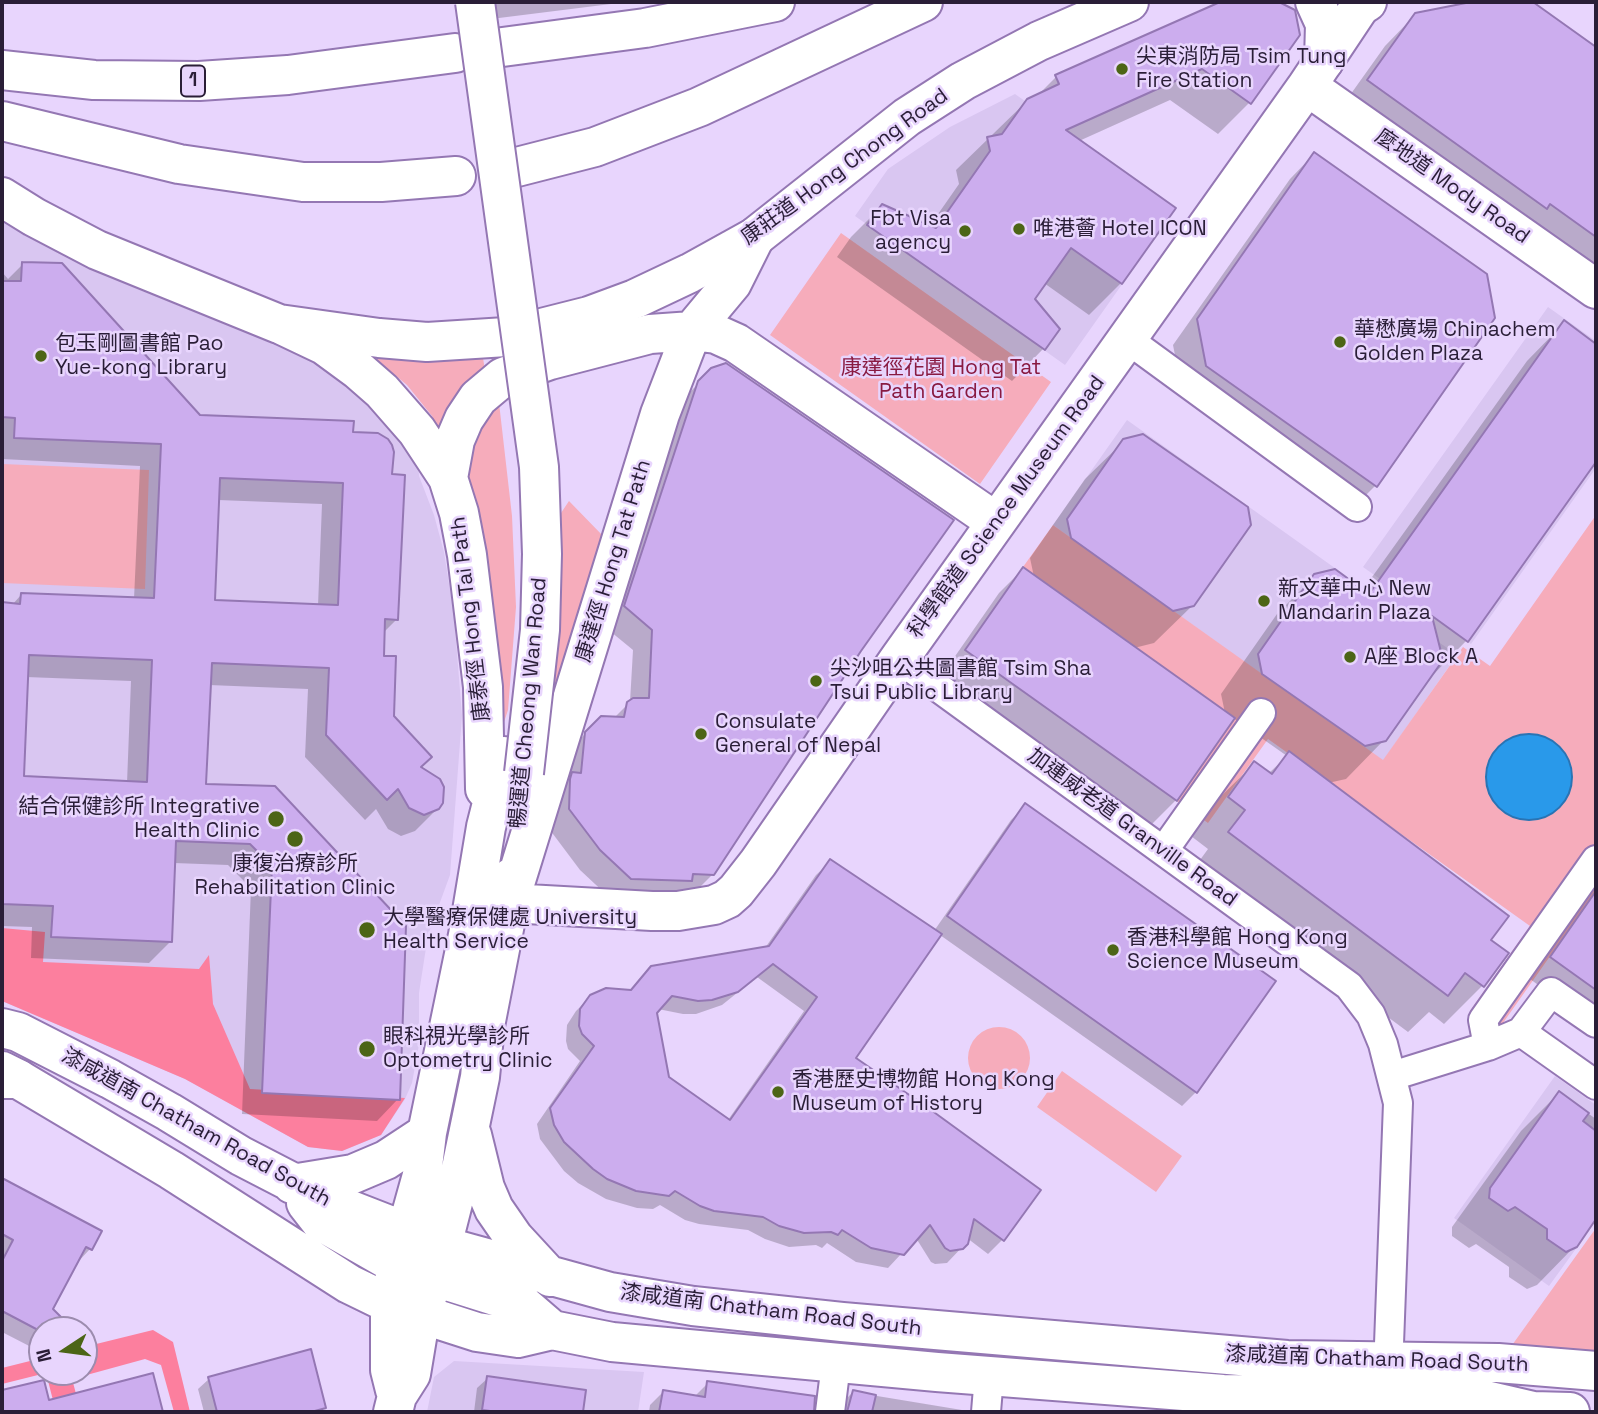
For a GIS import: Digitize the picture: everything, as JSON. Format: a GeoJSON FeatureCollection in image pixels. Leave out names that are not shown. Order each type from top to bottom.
{"type":"FeatureCollection","features":[{"type":"Feature","properties":{"kind":"main road","name":"暢運道 Cheong Wan Road"},"geometry":{"type":"LineString","coordinates":[[424,1286],[470,1127],[480,1077],[485,1026],[509,903],[515,700],[522,632],[522,511],[519,474],[458,2]]}},
{"type":"Feature","properties":{"kind":"main road","name":"暢運道 Cheong Wan Road"},"geometry":{"type":"LineString","coordinates":[[424,1286],[402,1249],[422,1175],[427,1133],[468,934],[486,827],[514,764],[540,630],[540,478],[475,2]]}},
{"type":"Feature","properties":{"kind":"main road"},"geometry":{"type":"LineString","coordinates":[[495,48],[700,19],[775,2]]}},
{"type":"Feature","properties":{"kind":"main road"},"geometry":{"type":"LineString","coordinates":[[513,169],[595,147],[699,107],[923,2]]}},
{"type":"Feature","properties":{"kind":"main road","name":"康莊道 Hong Chong Road"},"geometry":{"type":"LineString","coordinates":[[2,197],[97,250],[279,324],[428,342],[506,337],[589,316],[635,299],[690,273],[755,237],[907,117],[952,89],[1039,41],[1129,2]]}},
{"type":"Feature","properties":{"kind":"main road"},"geometry":{"type":"LineString","coordinates":[[1315,2],[1325,24],[1315,74]]}},
{"type":"Feature","properties":{"kind":"main road","name":"科學館道 Science Museum Road"},"geometry":{"type":"LineString","coordinates":[[509,903],[652,911],[702,908],[727,899],[751,873],[1363,3]]}},
{"type":"Feature","properties":{"kind":"main road","name":"1"},"geometry":{"type":"LineString","coordinates":[[2,70],[94,80],[200,80],[288,75],[455,53]]}},
{"type":"Feature","properties":{"kind":"main road","name":"麼地道 Mody Road"},"geometry":{"type":"LineString","coordinates":[[1315,74],[1596,289]]}},
{"type":"Feature","properties":{"kind":"main road"},"geometry":{"type":"LineString","coordinates":[[2,121],[179,164],[303,182],[381,182],[456,176]]}},
{"type":"Feature","properties":{"kind":"main road","name":"康達徑 Hong Tat Path"},"geometry":{"type":"LineString","coordinates":[[509,903],[660,414],[692,331],[732,283],[755,237]]}},
{"type":"Feature","properties":{"kind":"main road","name":"康泰徑 Hong Tai Path"},"geometry":{"type":"LineString","coordinates":[[279,324],[324,345],[375,384],[417,430],[448,478],[459,513],[467,555],[483,687],[486,827]]}},
{"type":"Feature","properties":{"kind":"main road"},"geometry":{"type":"LineString","coordinates":[[448,478],[455,440],[464,419],[478,398],[503,377],[550,360],[650,334],[692,331],[716,334],[736,343],[996,522]]}},
{"type":"Feature","properties":{"kind":"main road","name":"漆咸道南 Chatham Road South"},"geometry":{"type":"LineString","coordinates":[[2,1028],[18,1032],[110,1079],[402,1249],[424,1286],[523,1305],[552,1330],[612,1342],[836,1364],[987,1394],[1223,1394],[1275,1403],[1396,1390],[1498,1363],[1596,1371]]}},
{"type":"Feature","properties":{"kind":"main road","name":"漆咸道南 Chatham Road South"},"geometry":{"type":"LineString","coordinates":[[7,1076],[171,1170],[349,1284],[424,1286],[550,1277],[610,1292],[693,1306],[842,1322],[1287,1360],[1396,1390],[1481,1399],[1533,1411],[1570,1412]]}},
{"type":"Feature","properties":{"kind":"main road"},"geometry":{"type":"LineString","coordinates":[[470,1127],[485,1188],[494,1209],[514,1238],[550,1277]]}},
{"type":"Feature","properties":{"kind":"main road"},"geometry":{"type":"LineString","coordinates":[[292,1184],[353,1174],[386,1160],[427,1133]]}},
{"type":"Feature","properties":{"kind":"main road"},"geometry":{"type":"LineString","coordinates":[[395,1404],[390,1370],[424,1286]]}},
{"type":"Feature","properties":{"kind":"street"},"geometry":{"type":"LineString","coordinates":[[1127,339],[1357,507]]}},
{"type":"Feature","properties":{"kind":"street","name":"加連威老道 Granville Road"},"geometry":{"type":"LineString","coordinates":[[899,659],[1349,986],[1371,1014],[1378,1028],[1398,1103],[1399,1133],[1389,1344],[1396,1390]]}},
{"type":"Feature","properties":{"kind":"street"},"geometry":{"type":"LineString","coordinates":[[1164,850],[1261,713]]}},
{"type":"Feature","properties":{"kind":"street"},"geometry":{"type":"LineString","coordinates":[[1488,1045],[1483,1020],[1596,860]]}},
{"type":"Feature","properties":{"kind":"street"},"geometry":{"type":"LineString","coordinates":[[1392,1076],[1521,1032],[1551,992],[1596,1023]]}},
{"type":"Feature","properties":{"kind":"street"},"geometry":{"type":"LineString","coordinates":[[1521,1032],[1596,1085]]}},
{"type":"Feature","properties":{"kind":"street"},"geometry":{"type":"LineString","coordinates":[[830,1412],[836,1364]]}},
{"type":"Feature","properties":{"kind":"shaded area"},"geometry":{"type":"Polygon","coordinates":[[[1015,94],[1176,208],[1065,365],[855,216],[888,169],[950,127],[1015,94]]]}},
{"type":"Feature","properties":{"kind":"shaded area"},"geometry":{"type":"Polygon","coordinates":[[[2,220],[117,280],[268,337],[324,362],[367,390],[418,459],[419,476],[444,552],[454,615],[462,716],[450,875],[428,935],[419,993],[419,1045],[412,1083],[405,1099],[381,1135],[342,1151],[308,1147],[185,1079],[2,1001],[2,220]]]}},
{"type":"Feature","properties":{"kind":"shaded area"},"geometry":{"type":"Polygon","coordinates":[[[1548,307],[1596,341],[1596,468],[1471,644],[1363,567],[1548,307]]]}},
{"type":"Feature","properties":{"kind":"shaded area","name":"新文華中心 New Mandarin Plaza"},"geometry":{"type":"Polygon","coordinates":[[[1127,420],[1457,655],[1383,761],[1053,525],[1127,420]]]}},
{"type":"Feature","properties":{"kind":"shaded area"},"geometry":{"type":"Polygon","coordinates":[[[2,928],[45,932],[43,962],[199,969],[209,955],[213,1004],[250,1089],[405,1098],[381,1135],[342,1151],[308,1147],[185,1079],[2,1001],[2,928]]]}},
{"type":"Feature","properties":{"kind":"shaded area"},"geometry":{"type":"Polygon","coordinates":[[[1555,1076],[1596,1105],[1596,1221],[1549,1286],[1454,1218],[1555,1076]]]}},
{"type":"Feature","properties":{"kind":"shaded area"},"geometry":{"type":"Polygon","coordinates":[[[153,1330],[173,1342],[190,1412],[174,1412],[161,1365],[145,1359],[98,1372],[98,1344],[153,1330]]]}},
{"type":"Feature","properties":{"kind":"shaded area"},"geometry":{"type":"Polygon","coordinates":[[[454,1361],[644,1372],[638,1412],[427,1412],[434,1377],[454,1361]]]}},
{"type":"Feature","properties":{"kind":"shaded area"},"geometry":{"type":"Polygon","coordinates":[[[28,1362],[28,1378],[2,1384],[2,1368],[28,1362]]]}},
{"type":"Feature","properties":{"kind":"shaded area"},"geometry":{"type":"Polygon","coordinates":[[[49,1386],[74,1386],[81,1412],[56,1412],[49,1386]]]}},
{"type":"Feature","properties":{"kind":"green space","name":"康達徑花園 Hong Tat Path Garden"},"geometry":{"type":"Polygon","coordinates":[[[841,233],[1051,382],[980,484],[770,335],[841,233]]]}},
{"type":"Feature","properties":{"kind":"green space"},"geometry":{"type":"Polygon","coordinates":[[[481,346],[485,370],[442,437],[432,416],[407,385],[378,361],[373,348],[481,346]]]}},
{"type":"Feature","properties":{"kind":"green space"},"geometry":{"type":"Polygon","coordinates":[[[498,394],[512,516],[516,607],[508,710],[499,737],[463,455],[498,394]]]}},
{"type":"Feature","properties":{"kind":"green space"},"geometry":{"type":"Polygon","coordinates":[[[2,464],[149,470],[145,589],[2,583],[2,464]]]}},
{"type":"Feature","properties":{"kind":"green space"},"geometry":{"type":"Polygon","coordinates":[[[569,501],[604,537],[563,681],[553,684],[562,563],[559,516],[569,501]]]}},
{"type":"Feature","properties":{"kind":"green space"},"geometry":{"type":"Polygon","coordinates":[[[1596,515],[1596,891],[1498,1030],[1470,1011],[1530,926],[1268,739],[1208,823],[1177,801],[1235,718],[1023,567],[1053,525],[1383,760],[1463,647],[1490,666],[1596,515]]]}},
{"type":"Feature","properties":{"kind":"green space"},"geometry":{"type":"Polygon","coordinates":[[[999,1027],[1021,1036],[1030,1058],[1021,1080],[999,1089],[977,1080],[968,1058],[977,1036],[999,1027]]]}},
{"type":"Feature","properties":{"kind":"green space"},"geometry":{"type":"Polygon","coordinates":[[[1062,1071],[1182,1156],[1156,1192],[1037,1107],[1062,1071]]]}},
{"type":"Feature","properties":{"kind":"green space"},"geometry":{"type":"Polygon","coordinates":[[[1596,1228],[1596,1352],[1510,1348],[1596,1228]]]}},
{"type":"Feature","properties":{"kind":"water"},"geometry":{"type":"Polygon","coordinates":[[[1529,734],[1553,741],[1565,753],[1572,777],[1565,801],[1553,813],[1529,820],[1505,813],[1493,801],[1486,777],[1493,753],[1505,741],[1529,734]]]}},
{"type":"Feature","properties":{"kind":"building"},"geometry":{"type":"Polygon","coordinates":[[[1220,2],[1279,2],[1295,10],[1300,35],[1251,104],[1202,69],[1066,130],[1176,208],[1122,284],[1071,248],[1035,299],[1060,329],[1045,350],[867,225],[882,204],[936,228],[990,151],[987,137],[1002,134],[1027,99],[1059,84],[1055,75],[1220,2]]]}},
{"type":"Feature","properties":{"kind":"building"},"geometry":{"type":"Polygon","coordinates":[[[1471,2],[1533,2],[1596,47],[1596,237],[1550,204],[1547,209],[1367,80],[1415,13],[1471,2]]]}},
{"type":"Feature","properties":{"kind":"building","name":"華懋廣場 Chinachem Golden Plaza"},"geometry":{"type":"Polygon","coordinates":[[[1314,152],[1487,274],[1495,318],[1377,487],[1206,366],[1197,319],[1314,152]]]}},
{"type":"Feature","properties":{"kind":"building"},"geometry":{"type":"Polygon","coordinates":[[[22,262],[62,263],[200,415],[354,421],[353,432],[378,433],[392,445],[392,474],[405,475],[398,620],[385,619],[384,656],[396,656],[394,716],[432,757],[421,767],[440,779],[444,787],[443,803],[439,809],[424,815],[409,808],[398,789],[387,800],[326,735],[329,668],[212,663],[206,784],[275,786],[406,926],[400,1100],[262,1093],[272,866],[250,844],[176,841],[172,942],[51,937],[53,906],[2,904],[2,602],[20,604],[21,593],[154,598],[161,444],[14,438],[15,418],[2,417],[2,281],[21,281],[22,262]],[[220,478],[215,600],[338,605],[343,483],[220,478]],[[29,655],[24,776],[147,782],[152,660],[29,655]]]}},
{"type":"Feature","properties":{"kind":"building"},"geometry":{"type":"Polygon","coordinates":[[[1564,320],[1596,344],[1596,462],[1468,642],[1432,616],[1443,660],[1386,741],[1365,746],[1262,674],[1258,654],[1314,574],[1335,569],[1369,594],[1564,320]]]}},
{"type":"Feature","properties":{"kind":"building"},"geometry":{"type":"Polygon","coordinates":[[[726,363],[954,520],[861,651],[714,875],[693,874],[692,881],[631,879],[600,850],[569,809],[570,779],[572,772],[581,773],[585,732],[601,716],[624,717],[627,702],[633,698],[649,698],[652,630],[624,606],[698,381],[711,368],[726,363]]]}},
{"type":"Feature","properties":{"kind":"building"},"geometry":{"type":"Polygon","coordinates":[[[1143,434],[1248,507],[1251,525],[1194,606],[1173,611],[1071,538],[1067,519],[1123,439],[1143,434]]]}},
{"type":"Feature","properties":{"kind":"building"},"geometry":{"type":"Polygon","coordinates":[[[1023,567],[1235,718],[1177,801],[965,650],[1023,567]]]}},
{"type":"Feature","properties":{"kind":"building"},"geometry":{"type":"Polygon","coordinates":[[[1289,751],[1509,916],[1491,940],[1509,953],[1484,987],[1465,973],[1448,996],[1228,832],[1245,810],[1228,797],[1254,761],[1272,774],[1289,751]]]}},
{"type":"Feature","properties":{"kind":"building","name":"香港科學館 Hong Kong Science Museum"},"geometry":{"type":"Polygon","coordinates":[[[1025,803],[1276,981],[1197,1093],[947,916],[1025,803]]]}},
{"type":"Feature","properties":{"kind":"building","name":"香港歷史博物館 Hong Kong Museum of History"},"geometry":{"type":"Polygon","coordinates":[[[830,859],[942,934],[856,1058],[1041,1190],[1004,1241],[974,1219],[968,1244],[963,1249],[950,1251],[945,1248],[930,1225],[904,1255],[871,1248],[842,1230],[838,1235],[831,1232],[804,1233],[779,1226],[763,1217],[714,1211],[675,1191],[669,1196],[636,1191],[607,1179],[564,1142],[554,1125],[550,1108],[594,1046],[582,1034],[579,1026],[580,1009],[590,995],[606,988],[631,990],[651,966],[769,946],[830,859]],[[773,964],[738,992],[698,1001],[672,996],[657,1013],[669,1077],[730,1120],[817,997],[773,964]]]}},
{"type":"Feature","properties":{"kind":"building"},"geometry":{"type":"Polygon","coordinates":[[[1596,891],[1596,990],[1550,957],[1596,891]]]}},
{"type":"Feature","properties":{"kind":"building"},"geometry":{"type":"Polygon","coordinates":[[[1559,1091],[1589,1113],[1583,1121],[1596,1131],[1596,1219],[1577,1247],[1566,1252],[1547,1239],[1547,1229],[1515,1207],[1508,1211],[1489,1198],[1490,1188],[1559,1091]]]}},
{"type":"Feature","properties":{"kind":"building"},"geometry":{"type":"Polygon","coordinates":[[[2,1178],[102,1231],[92,1250],[86,1247],[53,1309],[60,1316],[28,1316],[28,1325],[2,1311],[2,1261],[13,1240],[2,1234],[2,1178]]]}},
{"type":"Feature","properties":{"kind":"building"},"geometry":{"type":"Polygon","coordinates":[[[311,1349],[326,1408],[311,1412],[217,1412],[208,1377],[311,1349]]]}},
{"type":"Feature","properties":{"kind":"building"},"geometry":{"type":"Polygon","coordinates":[[[153,1373],[163,1412],[2,1412],[2,1390],[28,1384],[28,1386],[46,1386],[49,1400],[153,1373]]]}},
{"type":"Feature","properties":{"kind":"building"},"geometry":{"type":"Polygon","coordinates":[[[487,1376],[586,1390],[583,1412],[482,1410],[487,1376]]]}},
{"type":"Feature","properties":{"kind":"building"},"geometry":{"type":"Polygon","coordinates":[[[707,1381],[815,1396],[814,1412],[659,1412],[663,1390],[705,1397],[707,1381]]]}},
{"type":"Feature","properties":{"kind":"building"},"geometry":{"type":"Polygon","coordinates":[[[853,1390],[876,1395],[872,1412],[847,1412],[853,1390]]]}},
{"type":"Feature","properties":{"kind":"place","name":"尖東消防局 Tsim Tung Fire Station"},"geometry":{"type":"Point","coordinates":[1122,69]}},
{"type":"Feature","properties":{"kind":"place","name":"唯港薈 Hotel ICON"},"geometry":{"type":"Point","coordinates":[1019,229]}},
{"type":"Feature","properties":{"kind":"place","name":"Fbt Visa agency"},"geometry":{"type":"Point","coordinates":[965,231]}},
{"type":"Feature","properties":{"kind":"place","name":"華懋廣場 Chinachem Golden Plaza"},"geometry":{"type":"Point","coordinates":[1340,342]}},
{"type":"Feature","properties":{"kind":"place","name":"包玉剛圖書館 Pao Yue-kong Library"},"geometry":{"type":"Point","coordinates":[41,356]}},
{"type":"Feature","properties":{"kind":"place","name":"新文華中心 New Mandarin Plaza"},"geometry":{"type":"Point","coordinates":[1264,601]}},
{"type":"Feature","properties":{"kind":"place","name":"A座 Block A"},"geometry":{"type":"Point","coordinates":[1350,657]}},
{"type":"Feature","properties":{"kind":"place","name":"尖沙咀公共圖書館 Tsim Sha Tsui Public Library"},"geometry":{"type":"Point","coordinates":[816,681]}},
{"type":"Feature","properties":{"kind":"place","name":"Consulate General of Nepal"},"geometry":{"type":"Point","coordinates":[701,734]}},
{"type":"Feature","properties":{"kind":"place","name":"結合保健診所 Integrative Health Clinic"},"geometry":{"type":"Point","coordinates":[276,819]}},
{"type":"Feature","properties":{"kind":"place","name":"康復治療診所 Rehabilitation Clinic"},"geometry":{"type":"Point","coordinates":[295,839]}},
{"type":"Feature","properties":{"kind":"place","name":"大學醫療保健處 University Health Service"},"geometry":{"type":"Point","coordinates":[367,930]}},
{"type":"Feature","properties":{"kind":"place","name":"香港科學館 Hong Kong Science Museum"},"geometry":{"type":"Point","coordinates":[1113,950]}},
{"type":"Feature","properties":{"kind":"place","name":"眼科視光學診所 Optometry Clinic"},"geometry":{"type":"Point","coordinates":[367,1049]}},
{"type":"Feature","properties":{"kind":"place","name":"香港歷史博物館 Hong Kong Museum of History"},"geometry":{"type":"Point","coordinates":[778,1092]}}]}
